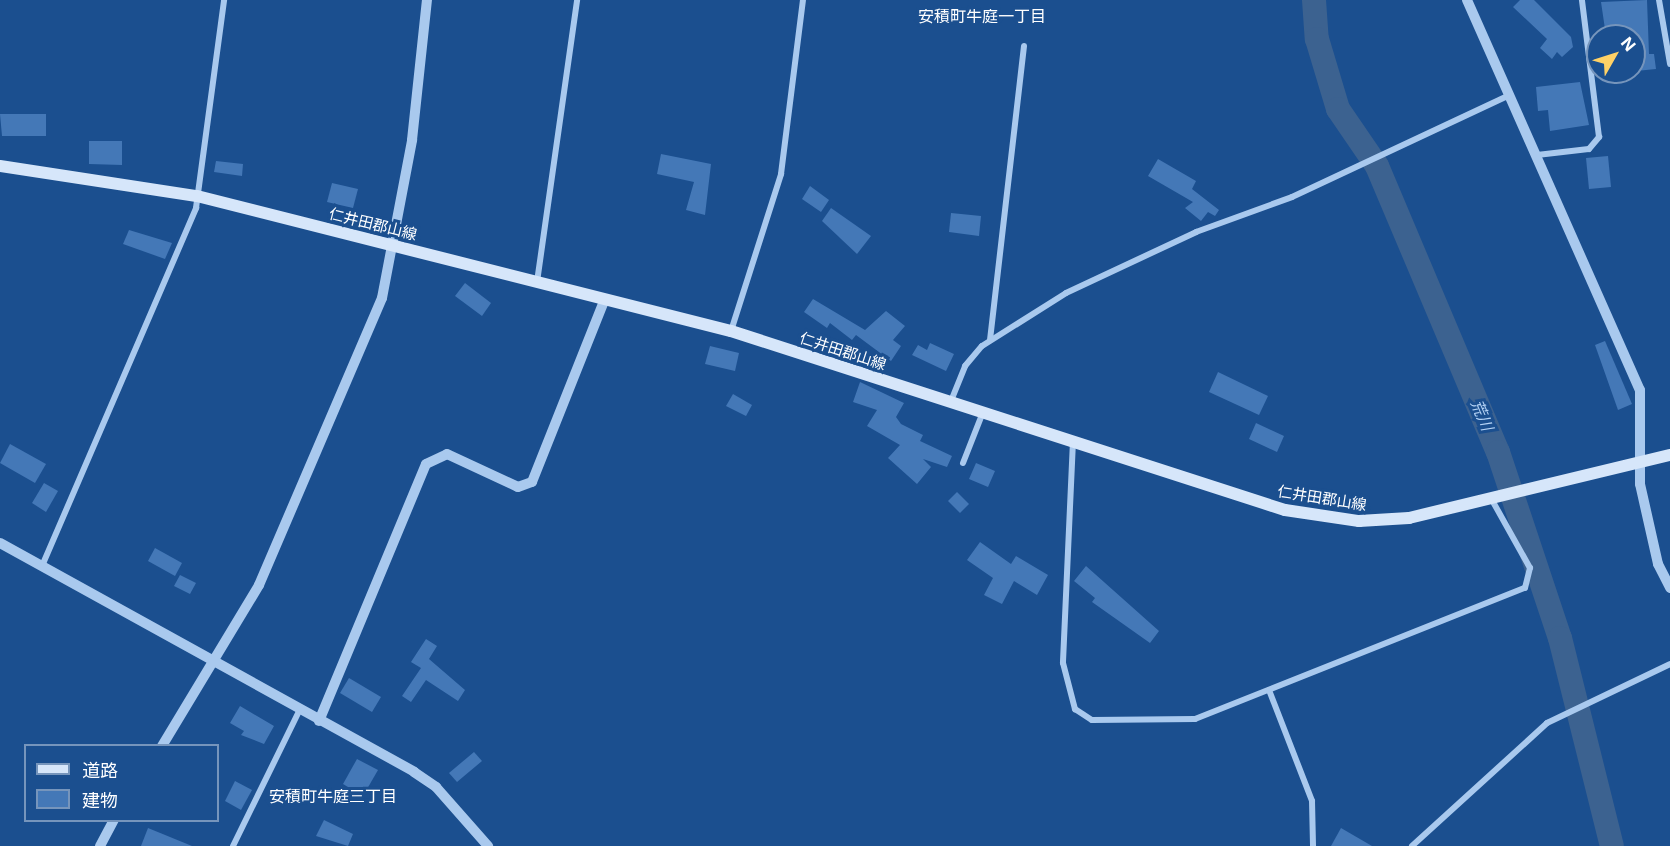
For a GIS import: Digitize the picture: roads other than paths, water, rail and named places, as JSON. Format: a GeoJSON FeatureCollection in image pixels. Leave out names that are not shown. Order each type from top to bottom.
{"type":"FeatureCollection","features":[{"type":"Feature","properties":{"kind":"main road","name":"仁井田郡山線"},"geometry":{"type":"LineString","coordinates":[[0,166],[197,196],[393,244],[604,301],[731,331],[951,400],[1263,504],[1334,518],[1392,520],[1492,500],[1670,455]]}},
{"type":"Feature","properties":{"kind":"street"},"geometry":{"type":"LineString","coordinates":[[42,566],[161,298],[197,196],[224,0]]}},
{"type":"Feature","properties":{"kind":"street"},"geometry":{"type":"LineString","coordinates":[[163,744],[215,663],[295,509],[382,298],[412,140],[427,0]]}},
{"type":"Feature","properties":{"kind":"street"},"geometry":{"type":"LineString","coordinates":[[537,284],[577,0]]}},
{"type":"Feature","properties":{"kind":"street"},"geometry":{"type":"LineString","coordinates":[[731,331],[782,174],[803,0]]}},
{"type":"Feature","properties":{"kind":"street"},"geometry":{"type":"LineString","coordinates":[[1467,0],[1640,390],[1640,464],[1658,564],[1670,588]]}},
{"type":"Feature","properties":{"kind":"street"},"geometry":{"type":"LineString","coordinates":[[1537,155],[1589,149],[1599,137],[1582,0]]}},
{"type":"Feature","properties":{"kind":"street"},"geometry":{"type":"LineString","coordinates":[[1659,0],[1670,64]]}},
{"type":"Feature","properties":{"kind":"street"},"geometry":{"type":"LineString","coordinates":[[990,340],[1024,46]]}},
{"type":"Feature","properties":{"kind":"street"},"geometry":{"type":"LineString","coordinates":[[951,400],[969,360],[990,340],[1136,258],[1292,197],[1510,94]]}},
{"type":"Feature","properties":{"kind":"street"},"geometry":{"type":"LineString","coordinates":[[319,721],[426,464],[447,454],[518,487],[532,482],[604,301]]}},
{"type":"Feature","properties":{"kind":"street"},"geometry":{"type":"LineString","coordinates":[[963,463],[983,411]]}},
{"type":"Feature","properties":{"kind":"street"},"geometry":{"type":"LineString","coordinates":[[1073,440],[1062,640],[1079,716],[1181,722],[1269,690],[1530,584],[1530,568],[1492,500]]}},
{"type":"Feature","properties":{"kind":"street"},"geometry":{"type":"LineString","coordinates":[[0,543],[436,787],[488,846]]}},
{"type":"Feature","properties":{"kind":"street"},"geometry":{"type":"LineString","coordinates":[[1412,846],[1547,723],[1670,664]]}},
{"type":"Feature","properties":{"kind":"street"},"geometry":{"type":"LineString","coordinates":[[1269,690],[1312,801],[1313,846]]}},
{"type":"Feature","properties":{"kind":"street"},"geometry":{"type":"LineString","coordinates":[[232,846],[299,711]]}},
{"type":"Feature","properties":{"kind":"street"},"geometry":{"type":"LineString","coordinates":[[100,846],[113,822]]}},
{"type":"Feature","properties":{"kind":"waterway","name":"荒川"},"geometry":{"type":"LineString","coordinates":[[1314,0],[1317,39],[1338,109],[1377,166],[1498,452],[1560,638],[1612,846]]}},
{"type":"Feature","properties":{"kind":"district","name":"安積町牛庭一丁目"},"geometry":{"type":"Point","coordinates":[982,16]}},
{"type":"Feature","properties":{"kind":"district","name":"安積町牛庭三丁目"},"geometry":{"type":"Point","coordinates":[333,796]}}]}
